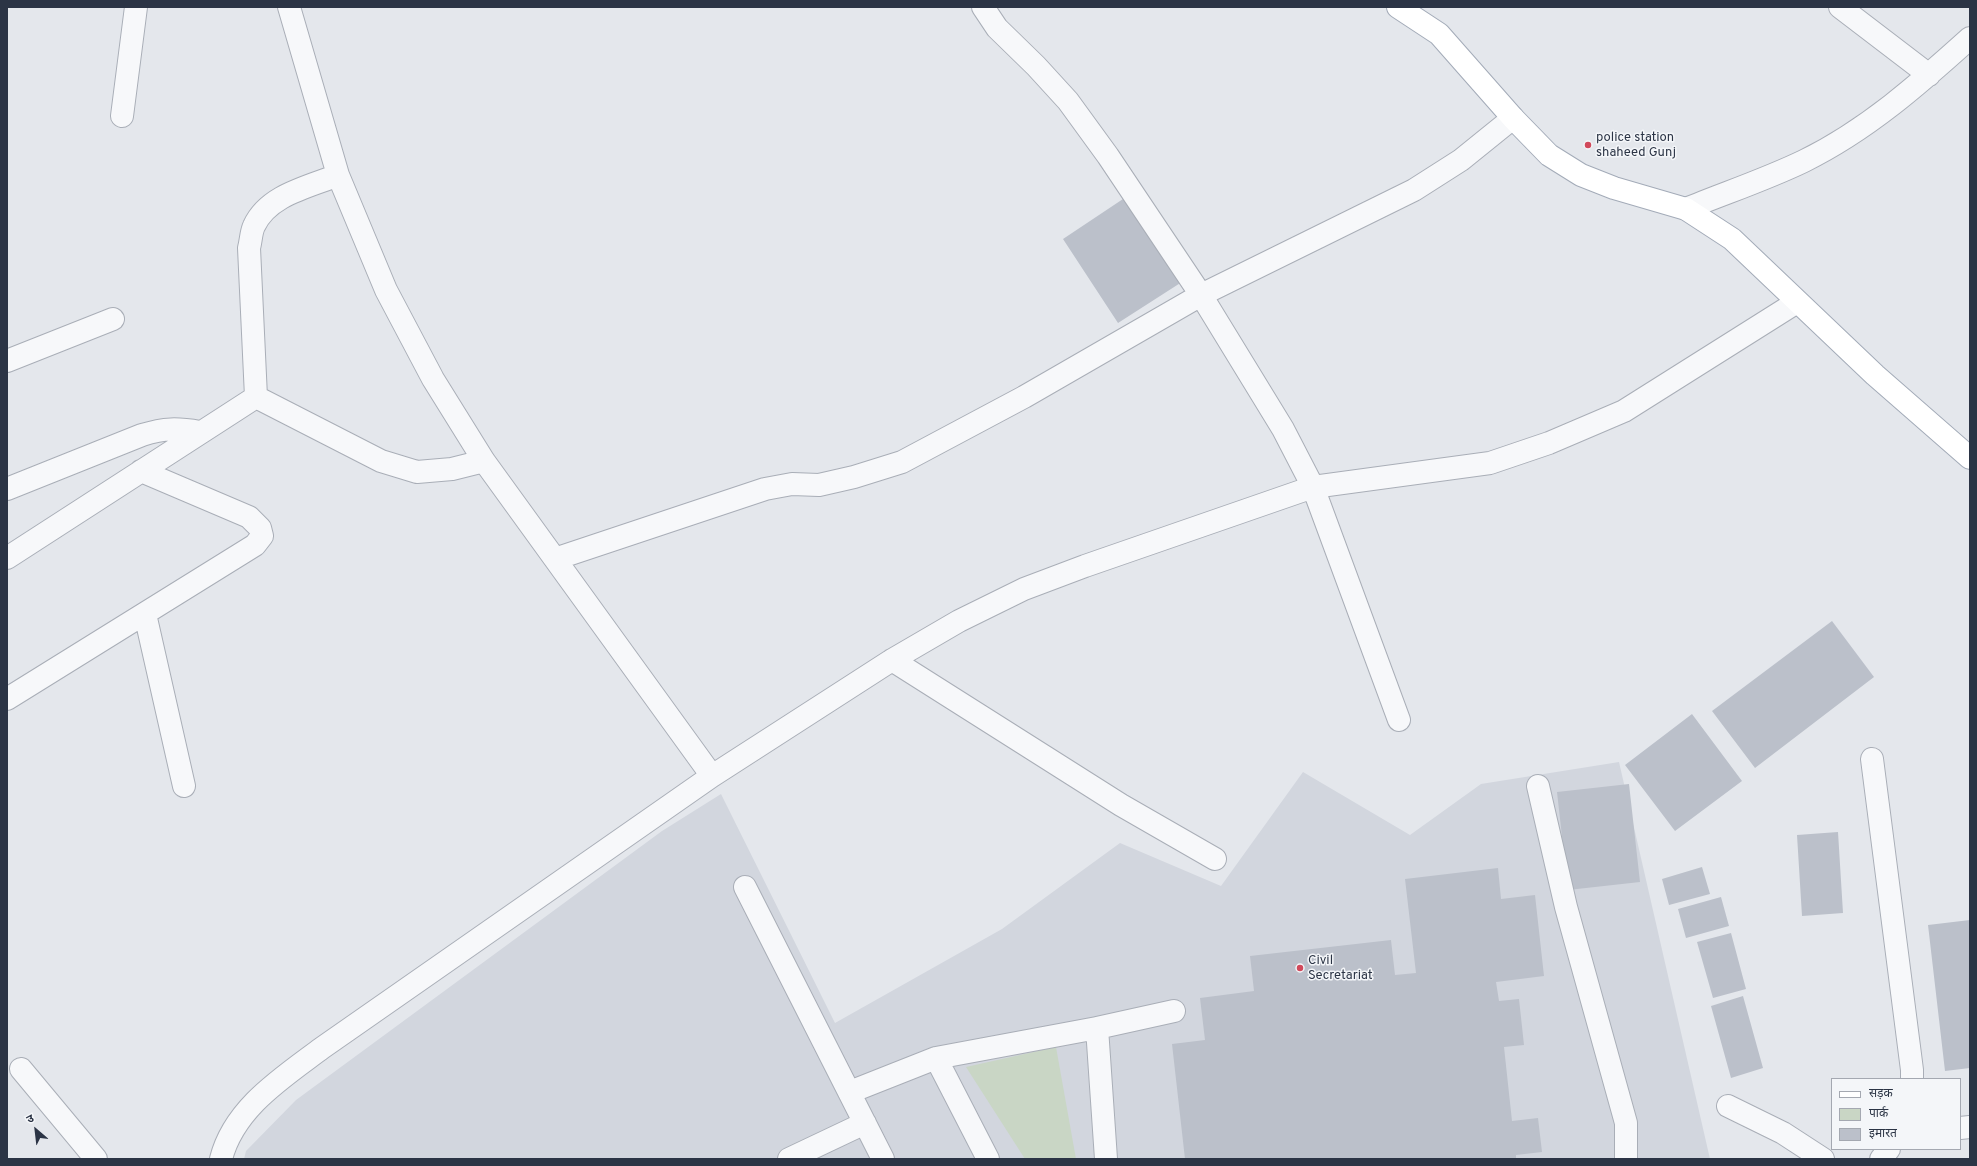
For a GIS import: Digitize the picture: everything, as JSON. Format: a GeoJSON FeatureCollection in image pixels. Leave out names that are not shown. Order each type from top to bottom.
{"type":"FeatureCollection","features":[{"type":"Feature","properties":{"kind":"main road"},"geometry":{"type":"LineString","coordinates":[[1398,7],[1439,34],[1513,118],[1549,155],[1581,175],[1614,188],[1686,209],[1732,239],[1875,375],[1970,458]]}},
{"type":"Feature","properties":{"kind":"street"},"geometry":{"type":"LineString","coordinates":[[122,116],[136,7]]}},
{"type":"Feature","properties":{"kind":"street"},"geometry":{"type":"LineString","coordinates":[[289,7],[338,175],[386,290],[433,379],[484,460],[712,776]]}},
{"type":"Feature","properties":{"kind":"street"},"geometry":{"type":"LineString","coordinates":[[983,7],[997,28],[1036,66],[1068,101],[1108,156],[1201,294],[1283,429],[1313,486],[1399,720]]}},
{"type":"Feature","properties":{"kind":"street"},"geometry":{"type":"LineString","coordinates":[[1840,7],[1929,75]]}},
{"type":"Feature","properties":{"kind":"street"},"geometry":{"type":"LineString","coordinates":[[1686,209],[1804,161],[1850,134],[1890,108],[1970,38]]}},
{"type":"Feature","properties":{"kind":"street"},"geometry":{"type":"LineString","coordinates":[[555,559],[765,489],[792,484],[818,484],[854,477],[902,462],[1024,397],[1201,294],[1414,190],[1461,160],[1513,118]]}},
{"type":"Feature","properties":{"kind":"street"},"geometry":{"type":"LineString","coordinates":[[256,397],[249,248],[253,227],[262,211],[276,200],[338,175]]}},
{"type":"Feature","properties":{"kind":"street"},"geometry":{"type":"LineString","coordinates":[[221,1159],[223,1150],[240,1119],[265,1091],[322,1048],[712,776],[892,660],[959,621],[1024,589],[1313,486],[1490,463],[1549,444],[1624,410],[1797,302]]}},
{"type":"Feature","properties":{"kind":"street"},"geometry":{"type":"LineString","coordinates":[[7,361],[113,320]]}},
{"type":"Feature","properties":{"kind":"street"},"geometry":{"type":"LineString","coordinates":[[7,558],[256,397]]}},
{"type":"Feature","properties":{"kind":"street"},"geometry":{"type":"LineString","coordinates":[[256,397],[381,461],[417,472],[452,469],[484,460]]}},
{"type":"Feature","properties":{"kind":"street"},"geometry":{"type":"LineString","coordinates":[[7,489],[156,431],[179,428],[200,432]]}},
{"type":"Feature","properties":{"kind":"street"},"geometry":{"type":"LineString","coordinates":[[7,699],[255,546],[262,536],[260,528],[249,517],[141,471]]}},
{"type":"Feature","properties":{"kind":"street"},"geometry":{"type":"LineString","coordinates":[[145,614],[184,786]]}},
{"type":"Feature","properties":{"kind":"street"},"geometry":{"type":"LineString","coordinates":[[892,660],[1121,805],[1215,859]]}},
{"type":"Feature","properties":{"kind":"street"},"geometry":{"type":"LineString","coordinates":[[1872,759],[1912,1078]]}},
{"type":"Feature","properties":{"kind":"street"},"geometry":{"type":"LineString","coordinates":[[1538,786],[1566,907],[1626,1124],[1626,1159]]}},
{"type":"Feature","properties":{"kind":"street"},"geometry":{"type":"LineString","coordinates":[[745,887],[850,1092],[864,1123],[884,1159]]}},
{"type":"Feature","properties":{"kind":"street"},"geometry":{"type":"LineString","coordinates":[[850,1092],[936,1058],[1097,1028],[1174,1011]]}},
{"type":"Feature","properties":{"kind":"street"},"geometry":{"type":"LineString","coordinates":[[1097,1028],[1106,1159]]}},
{"type":"Feature","properties":{"kind":"street"},"geometry":{"type":"LineString","coordinates":[[936,1058],[988,1159]]}},
{"type":"Feature","properties":{"kind":"street"},"geometry":{"type":"LineString","coordinates":[[21,1069],[96,1159]]}},
{"type":"Feature","properties":{"kind":"street"},"geometry":{"type":"LineString","coordinates":[[1728,1106],[1783,1134],[1823,1159]]}},
{"type":"Feature","properties":{"kind":"street"},"geometry":{"type":"LineString","coordinates":[[789,1159],[864,1123]]}},
{"type":"Feature","properties":{"kind":"street"},"geometry":{"type":"LineString","coordinates":[[1881,1159],[1888,1150]]}},
{"type":"Feature","properties":{"kind":"shaded area","name":"Civil Secretariat"},"geometry":{"type":"Polygon","coordinates":[[[1619,762],[1710,1159],[244,1159],[246,1151],[296,1100],[662,831],[721,794],[835,1023],[1002,929],[1120,843],[1221,886],[1303,772],[1410,835],[1481,784],[1619,762]]]}},
{"type":"Feature","properties":{"kind":"green space"},"geometry":{"type":"Polygon","coordinates":[[[1056,1047],[1076,1159],[1025,1159],[966,1067],[1056,1047]]]}},
{"type":"Feature","properties":{"kind":"building"},"geometry":{"type":"Polygon","coordinates":[[[1129,195],[1185,280],[1118,323],[1063,239],[1129,195]]]}},
{"type":"Feature","properties":{"kind":"building"},"geometry":{"type":"Polygon","coordinates":[[[1832,621],[1874,677],[1755,768],[1712,711],[1832,621]]]}},
{"type":"Feature","properties":{"kind":"building"},"geometry":{"type":"Polygon","coordinates":[[[1692,714],[1742,781],[1675,831],[1625,765],[1692,714]]]}},
{"type":"Feature","properties":{"kind":"building"},"geometry":{"type":"Polygon","coordinates":[[[1629,784],[1640,882],[1568,890],[1557,792],[1629,784]]]}},
{"type":"Feature","properties":{"kind":"building"},"geometry":{"type":"Polygon","coordinates":[[[1838,832],[1843,913],[1802,916],[1797,835],[1838,832]]]}},
{"type":"Feature","properties":{"kind":"building"},"geometry":{"type":"Polygon","coordinates":[[[1702,867],[1710,894],[1669,905],[1662,879],[1702,867]]]}},
{"type":"Feature","properties":{"kind":"building"},"geometry":{"type":"Polygon","coordinates":[[[1498,868],[1501,899],[1535,895],[1544,976],[1496,982],[1499,1001],[1519,999],[1524,1045],[1504,1047],[1512,1121],[1538,1118],[1542,1152],[1516,1155],[1516,1159],[1185,1159],[1172,1044],[1205,1040],[1200,998],[1254,991],[1250,956],[1391,940],[1395,975],[1416,973],[1405,879],[1498,868]]]}},
{"type":"Feature","properties":{"kind":"building"},"geometry":{"type":"Polygon","coordinates":[[[1721,897],[1729,926],[1686,938],[1678,909],[1721,897]]]}},
{"type":"Feature","properties":{"kind":"building"},"geometry":{"type":"Polygon","coordinates":[[[1970,920],[1970,1068],[1945,1071],[1928,925],[1970,920]]]}},
{"type":"Feature","properties":{"kind":"building"},"geometry":{"type":"Polygon","coordinates":[[[1731,933],[1746,989],[1713,998],[1697,942],[1731,933]]]}},
{"type":"Feature","properties":{"kind":"building"},"geometry":{"type":"Polygon","coordinates":[[[1743,996],[1763,1068],[1731,1078],[1711,1006],[1743,996]]]}},
{"type":"Feature","properties":{"kind":"place","name":"police station shaheed Gunj"},"geometry":{"type":"Point","coordinates":[1588,145]}},
{"type":"Feature","properties":{"kind":"place","name":"Civil Secretariat"},"geometry":{"type":"Point","coordinates":[1300,968]}}]}
